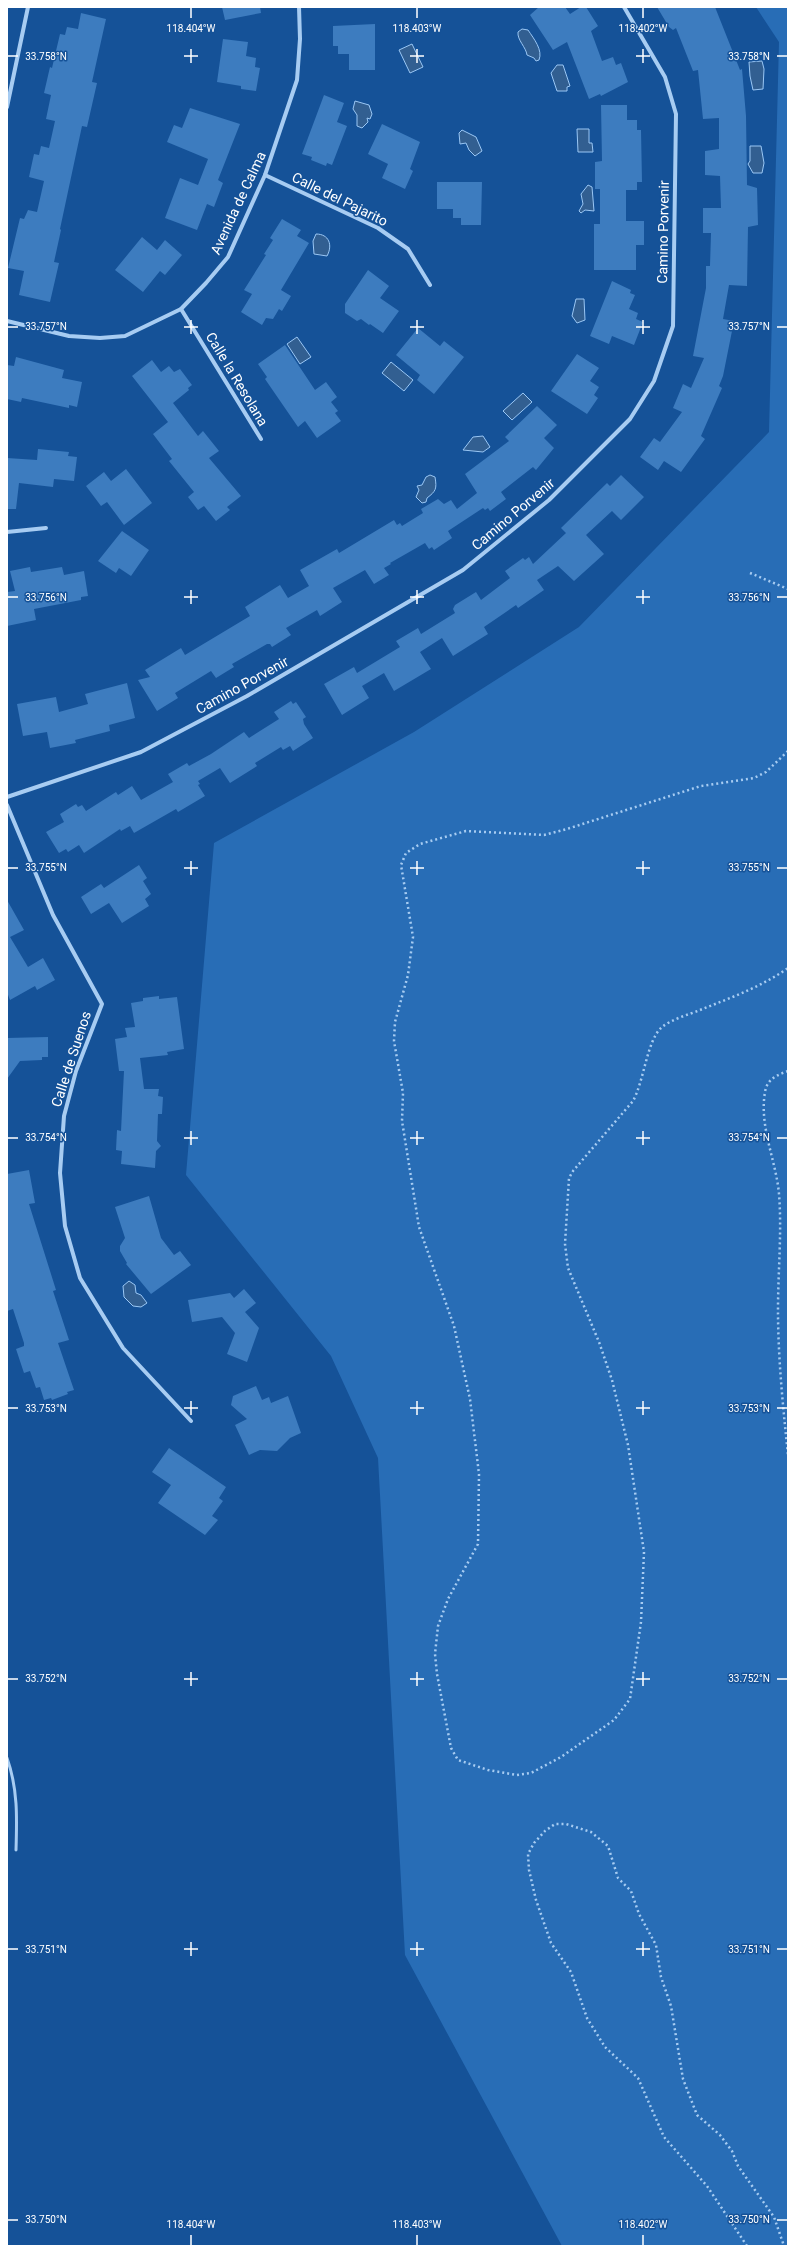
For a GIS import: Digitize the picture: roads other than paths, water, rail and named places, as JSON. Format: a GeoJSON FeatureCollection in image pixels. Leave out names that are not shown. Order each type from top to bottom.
{"type":"FeatureCollection","features":[{"type":"Feature","properties":{"kind":"street"},"geometry":{"type":"LineString","coordinates":[[7,107],[28,7]]}},
{"type":"Feature","properties":{"kind":"street","name":"Avenida de Calma"},"geometry":{"type":"LineString","coordinates":[[7,321],[69,336],[112,337],[125,336],[181,309],[228,257],[266,175],[297,80],[300,39],[299,7]]}},
{"type":"Feature","properties":{"kind":"street","name":"Camino Porvenir"},"geometry":{"type":"LineString","coordinates":[[7,797],[141,752],[247,696],[463,570],[548,500],[630,420],[654,381],[672,326],[676,114],[665,77],[624,7]]}},
{"type":"Feature","properties":{"kind":"street","name":"Calle del Pajarito"},"geometry":{"type":"LineString","coordinates":[[266,175],[378,228],[408,249],[430,285]]}},
{"type":"Feature","properties":{"kind":"street","name":"Calle la Resolana"},"geometry":{"type":"LineString","coordinates":[[181,309],[261,439]]}},
{"type":"Feature","properties":{"kind":"street"},"geometry":{"type":"LineString","coordinates":[[7,532],[46,528]]}},
{"type":"Feature","properties":{"kind":"street","name":"Calle de Suenos"},"geometry":{"type":"LineString","coordinates":[[7,805],[53,915],[102,1004],[76,1071],[64,1116],[60,1173],[65,1226],[80,1278],[122,1348],[190,1421]]}},
{"type":"Feature","properties":{"kind":"lane"},"geometry":{"type":"LineString","coordinates":[[7,1758],[14,1778],[17,1806],[16,1850]]}}]}
